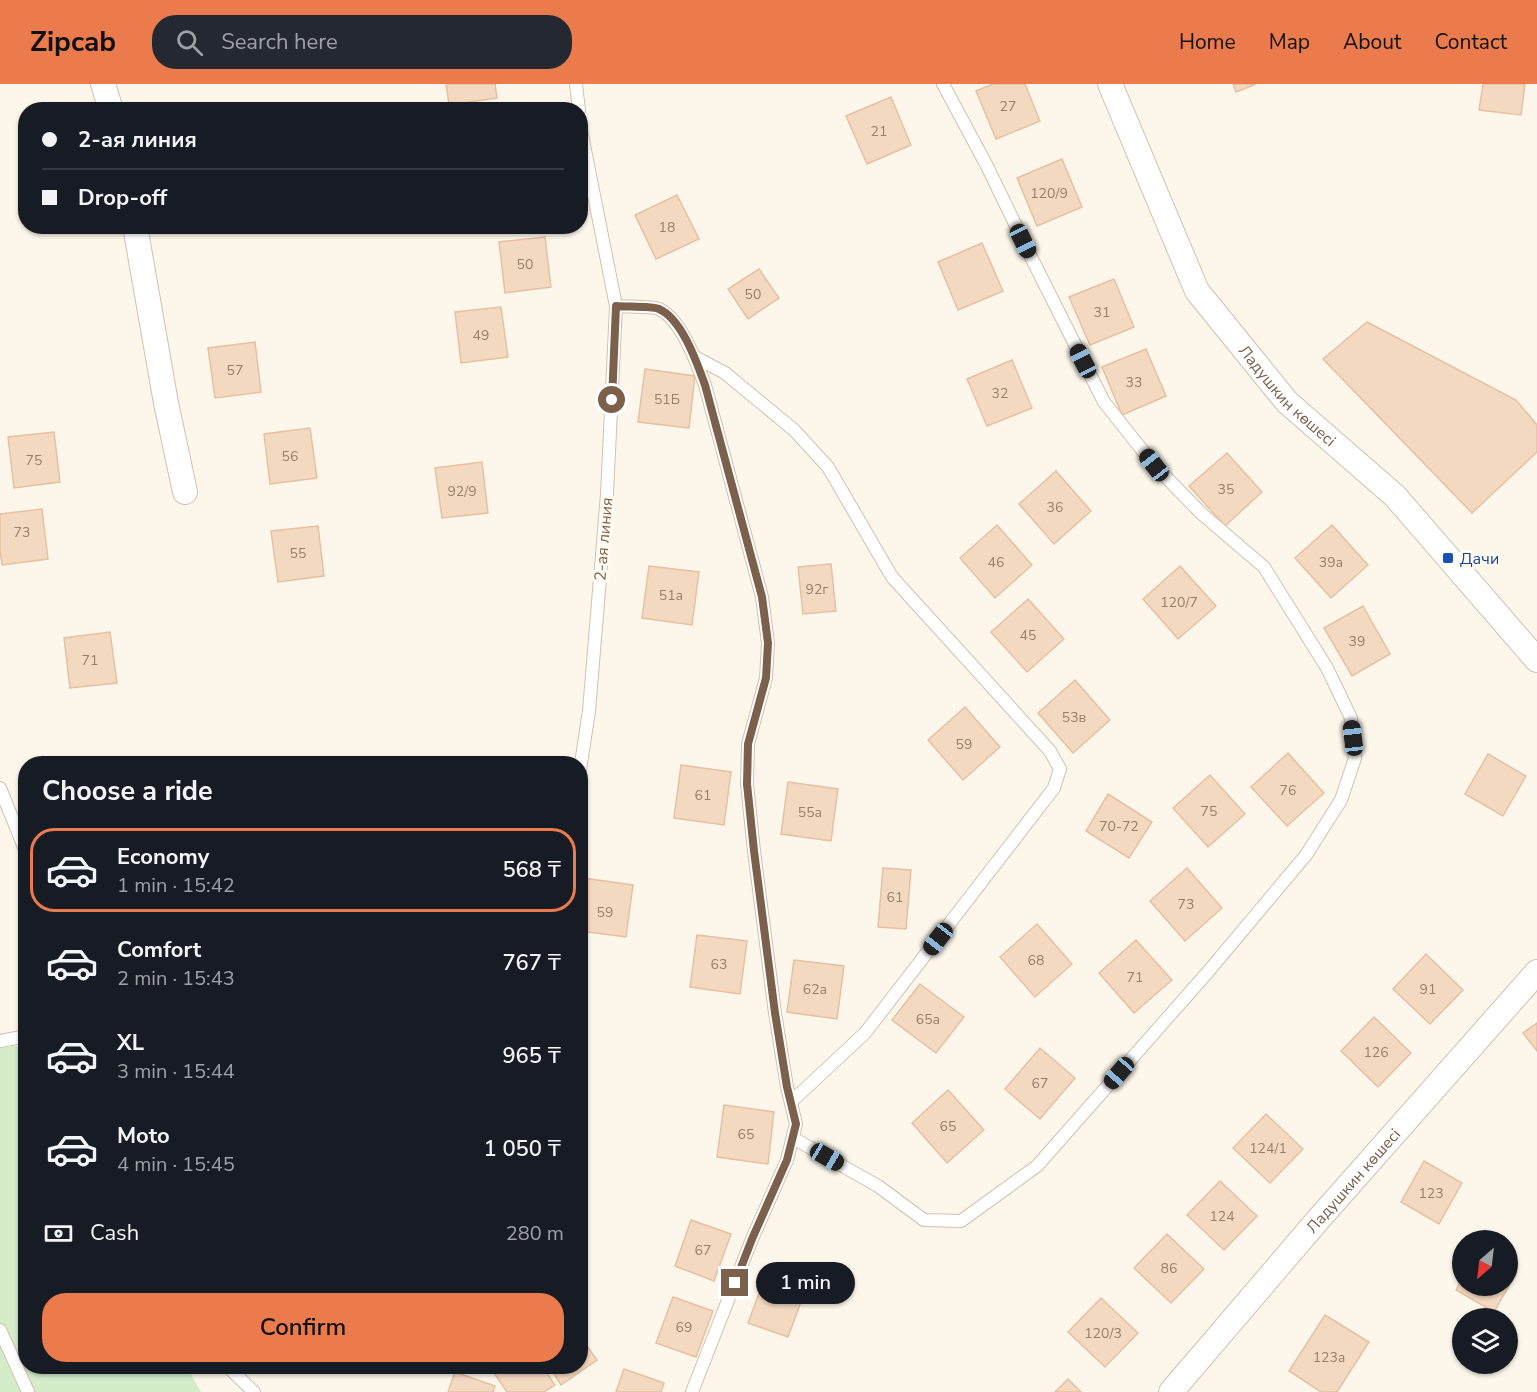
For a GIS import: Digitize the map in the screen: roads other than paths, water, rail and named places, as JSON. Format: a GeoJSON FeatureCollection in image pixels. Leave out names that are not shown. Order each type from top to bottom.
{"type":"FeatureCollection","features":[{"type":"Feature","properties":{"kind":"street"},"geometry":{"type":"LineString","coordinates":[[104,84],[109,102]]}},
{"type":"Feature","properties":{"kind":"street","name":"Ладушкин көшесі"},"geometry":{"type":"LineString","coordinates":[[1110,84],[1197,291],[1287,402],[1395,496],[1537,660]]}},
{"type":"Feature","properties":{"kind":"street"},"geometry":{"type":"LineString","coordinates":[[136,234],[166,403],[185,492]]}},
{"type":"Feature","properties":{"kind":"street","name":"Ладушкин көшесі"},"geometry":{"type":"LineString","coordinates":[[1171,1392],[1317,1221],[1537,972]]}},
{"type":"Feature","properties":{"kind":"lane"},"geometry":{"type":"LineString","coordinates":[[576,84],[578,102]]}},
{"type":"Feature","properties":{"kind":"lane"},"geometry":{"type":"LineString","coordinates":[[793,1138],[878,1186],[924,1220],[961,1221],[1037,1166],[1207,973],[1306,855],[1341,800],[1355,758],[1351,718],[1328,668],[1264,567],[1202,514],[1154,465],[1104,402],[987,166],[943,84]]}},
{"type":"Feature","properties":{"kind":"lane","name":"2-ая линия"},"geometry":{"type":"LineString","coordinates":[[582,756],[589,711],[607,494],[616,306],[588,165]]}},
{"type":"Feature","properties":{"kind":"lane"},"geometry":{"type":"LineString","coordinates":[[616,306],[658,309],[676,323],[695,357],[705,385],[762,597],[768,643],[766,678],[748,744],[747,784],[775,1013],[787,1087],[796,1124],[787,1160],[752,1239],[692,1392]]}},
{"type":"Feature","properties":{"kind":"lane"},"geometry":{"type":"LineString","coordinates":[[695,357],[725,373],[794,430],[828,467],[892,577],[1050,751],[1060,769],[1054,788],[865,1033],[791,1102]]}},
{"type":"Feature","properties":{"kind":"lane"},"geometry":{"type":"LineString","coordinates":[[0,788],[18,832]]}},
{"type":"Feature","properties":{"kind":"lane"},"geometry":{"type":"LineString","coordinates":[[0,1041],[18,1038]]}},
{"type":"Feature","properties":{"kind":"lane"},"geometry":{"type":"LineString","coordinates":[[0,1330],[18,1370]]}},
{"type":"Feature","properties":{"kind":"lane"},"geometry":{"type":"LineString","coordinates":[[20,1374],[28,1392]]}},
{"type":"Feature","properties":{"kind":"lane"},"geometry":{"type":"LineString","coordinates":[[235,1374],[254,1392]]}},
{"type":"Feature","properties":{"kind":"place","name":"Дачи"},"geometry":{"type":"Point","coordinates":[1448,558]}}]}
